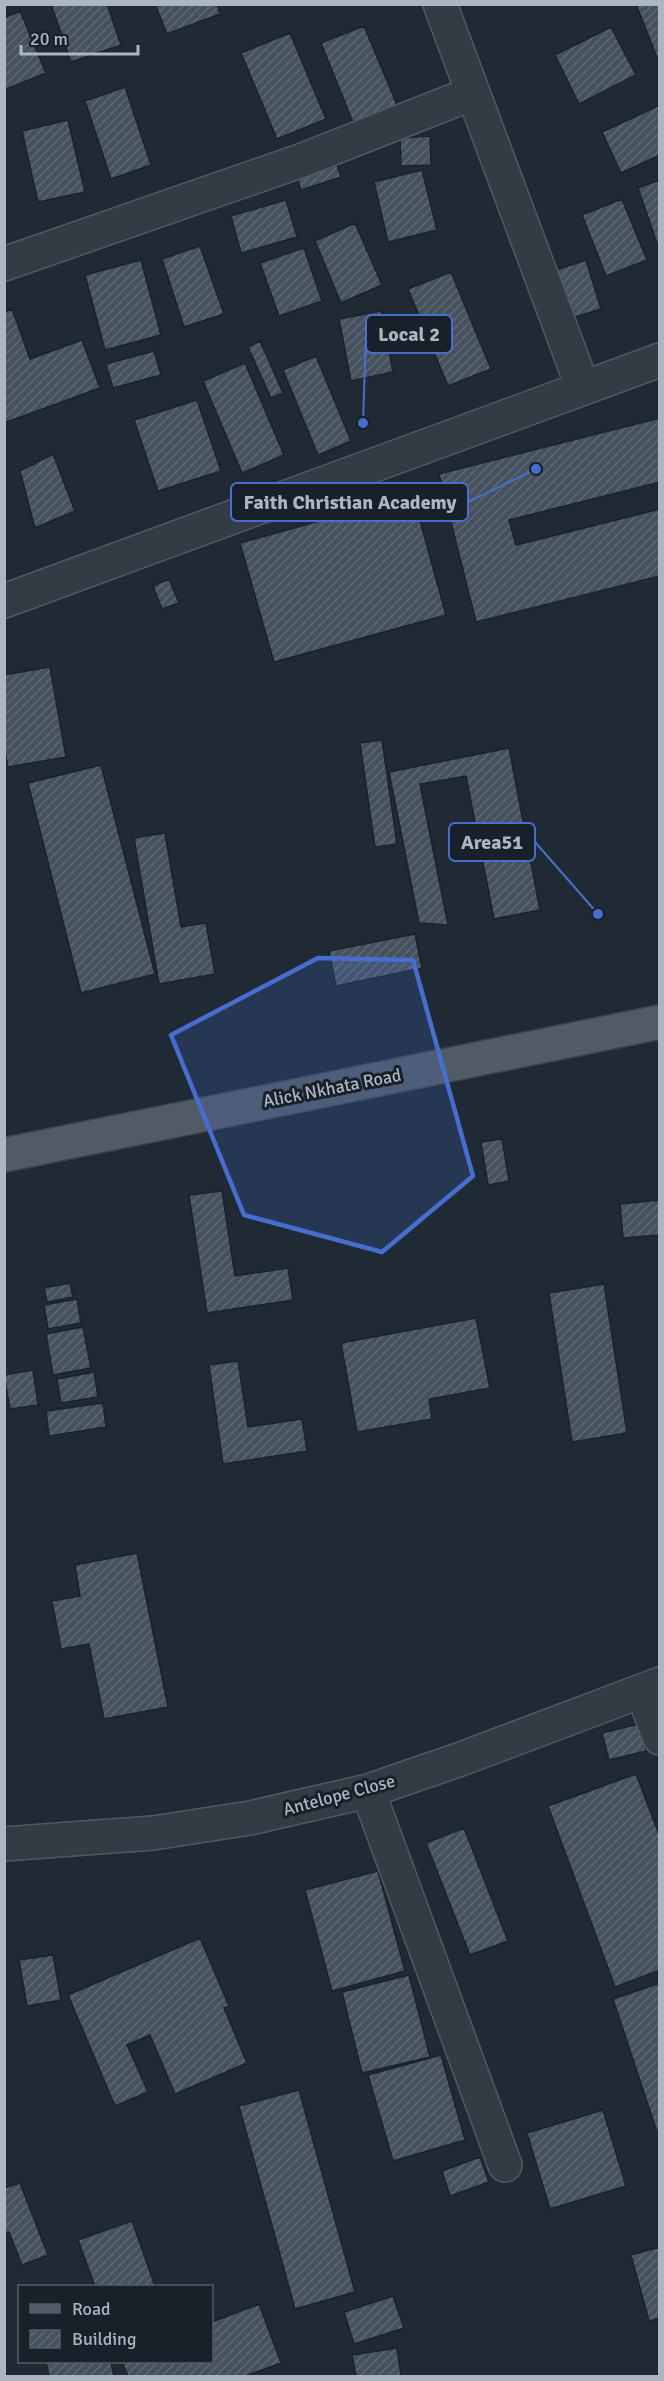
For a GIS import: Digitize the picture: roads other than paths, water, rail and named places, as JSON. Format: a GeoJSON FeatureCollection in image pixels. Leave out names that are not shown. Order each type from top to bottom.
{"type":"FeatureCollection","features":[{"type":"Feature","properties":{"kind":"main road","name":"Alick Nkhata Road"},"geometry":{"type":"LineString","coordinates":[[4,1155],[660,1022]]}},
{"type":"Feature","properties":{"kind":"street"},"geometry":{"type":"LineString","coordinates":[[440,4],[583,388]]}},
{"type":"Feature","properties":{"kind":"street"},"geometry":{"type":"LineString","coordinates":[[4,264],[300,160],[473,93]]}},
{"type":"Feature","properties":{"kind":"street"},"geometry":{"type":"LineString","coordinates":[[4,601],[660,360]]}},
{"type":"Feature","properties":{"kind":"street"},"geometry":{"type":"LineString","coordinates":[[651,1688],[660,1738]]}},
{"type":"Feature","properties":{"kind":"street","name":"Antelope Close"},"geometry":{"type":"LineString","coordinates":[[4,1844],[153,1833],[250,1818],[368,1791],[651,1688]]}},
{"type":"Feature","properties":{"kind":"street"},"geometry":{"type":"LineString","coordinates":[[368,1791],[505,2165]]}},
{"type":"Feature","properties":{"kind":"place","name":"Local 2"},"geometry":{"type":"Point","coordinates":[363,423]}},
{"type":"Feature","properties":{"kind":"place","name":"Faith Christian Academy"},"geometry":{"type":"Point","coordinates":[536,469]}},
{"type":"Feature","properties":{"kind":"place","name":"Area51"},"geometry":{"type":"Point","coordinates":[598,914]}}]}
